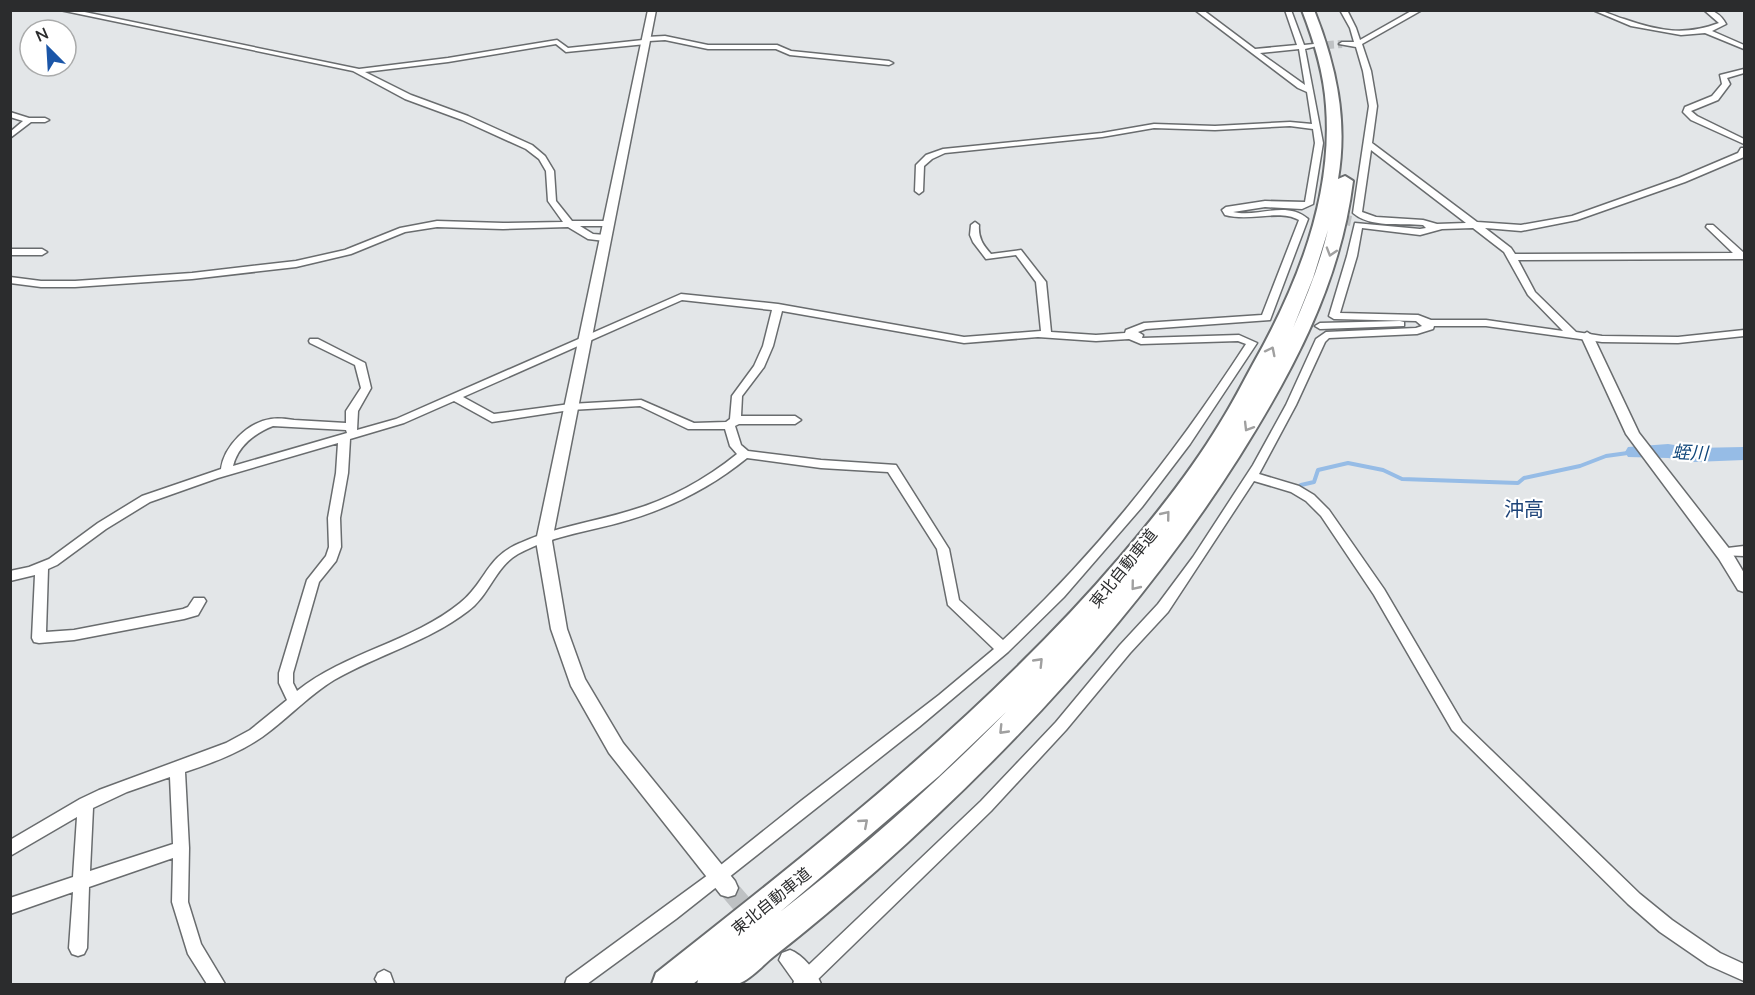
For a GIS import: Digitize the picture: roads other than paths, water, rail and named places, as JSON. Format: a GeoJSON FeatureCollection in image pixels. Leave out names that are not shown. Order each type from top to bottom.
{"type":"FeatureCollection","features":[{"type":"Feature","properties":{"kind":"highway","name":"東北自動車道"},"geometry":{"type":"LineString","coordinates":[[668,984],[820,861],[941,756],[1025,676],[1093,606],[1185,492],[1250,391],[1273,349],[1303,282],[1330,188],[1334,118],[1331,91],[1324,55],[1308,10]]}},
{"type":"Feature","properties":{"kind":"highway","name":"東北自動車道"},"geometry":{"type":"LineString","coordinates":[[713,984],[840,882],[958,776],[1044,688],[1111,616],[1159,556],[1234,449],[1290,355],[1320,285],[1338,223],[1347,157],[1348,116],[1340,72],[1319,10]]}},
{"type":"Feature","properties":{"kind":"highway"},"geometry":{"type":"LineString","coordinates":[[650,984],[820,861]]}},
{"type":"Feature","properties":{"kind":"street"},"geometry":{"type":"LineString","coordinates":[[63,10],[356,70],[408,98],[465,118],[529,147],[550,171],[553,205],[568,221],[591,237],[605,238]]}},
{"type":"Feature","properties":{"kind":"street"},"geometry":{"type":"LineString","coordinates":[[652,10],[544,539],[548,579],[559,629],[577,681],[616,748],[723,882]]}},
{"type":"Feature","properties":{"kind":"street"},"geometry":{"type":"LineString","coordinates":[[1198,10],[1301,86],[1310,90]]}},
{"type":"Feature","properties":{"kind":"street"},"geometry":{"type":"LineString","coordinates":[[1228,212],[1226,210],[1230,208],[1265,204],[1302,206],[1309,204],[1319,143],[1301,47],[1288,10]]}},
{"type":"Feature","properties":{"kind":"street"},"geometry":{"type":"LineString","coordinates":[[1343,10],[1353,28],[1367,71],[1373,106],[1357,213],[1369,219],[1429,223],[1437,227]]}},
{"type":"Feature","properties":{"kind":"street"},"geometry":{"type":"LineString","coordinates":[[1342,44],[1364,42],[1419,10]]}},
{"type":"Feature","properties":{"kind":"street"},"geometry":{"type":"LineString","coordinates":[[1596,11],[1602,10]]}},
{"type":"Feature","properties":{"kind":"street"},"geometry":{"type":"LineString","coordinates":[[1596,11],[1613,19],[1676,33],[1706,31],[1724,23],[1707,10]]}},
{"type":"Feature","properties":{"kind":"street"},"geometry":{"type":"LineString","coordinates":[[1706,31],[1744,47]]}},
{"type":"Feature","properties":{"kind":"street"},"geometry":{"type":"LineString","coordinates":[[356,70],[448,60],[557,42],[566,50],[665,38],[713,47],[777,46],[790,53],[889,63]]}},
{"type":"Feature","properties":{"kind":"street"},"geometry":{"type":"LineString","coordinates":[[1255,51],[1314,46]]}},
{"type":"Feature","properties":{"kind":"street"},"geometry":{"type":"LineString","coordinates":[[1744,71],[1723,77],[1726,84],[1715,98],[1688,109],[1688,112],[1694,118],[1744,142]]}},
{"type":"Feature","properties":{"kind":"street"},"geometry":{"type":"LineString","coordinates":[[10,114],[29,120],[45,120]]}},
{"type":"Feature","properties":{"kind":"street"},"geometry":{"type":"LineString","coordinates":[[10,136],[29,120]]}},
{"type":"Feature","properties":{"kind":"street"},"geometry":{"type":"LineString","coordinates":[[919,191],[922,162],[943,151],[1116,133],[1154,126],[1215,128],[1290,124],[1317,127]]}},
{"type":"Feature","properties":{"kind":"street"},"geometry":{"type":"LineString","coordinates":[[1368,144],[1478,225],[1508,250],[1531,293],[1572,334]]}},
{"type":"Feature","properties":{"kind":"street"},"geometry":{"type":"LineString","coordinates":[[1351,221],[1437,227],[1478,225],[1521,228],[1574,218],[1675,183],[1741,155],[1744,150]]}},
{"type":"Feature","properties":{"kind":"street"},"geometry":{"type":"LineString","coordinates":[[1228,212],[1274,208],[1314,213]]}},
{"type":"Feature","properties":{"kind":"street"},"geometry":{"type":"LineString","coordinates":[[1131,335],[1130,332],[1133,329],[1144,326],[1266,318],[1304,219],[1283,213],[1238,216],[1228,212]]}},
{"type":"Feature","properties":{"kind":"street"},"geometry":{"type":"LineString","coordinates":[[10,280],[56,284],[192,276],[314,261],[348,252],[389,234],[437,224],[609,220]]}},
{"type":"Feature","properties":{"kind":"street"},"geometry":{"type":"LineString","coordinates":[[975,225],[975,241],[989,257],[1018,252],[1040,278],[1046,335]]}},
{"type":"Feature","properties":{"kind":"street"},"geometry":{"type":"LineString","coordinates":[[1430,323],[1418,318],[1334,316],[1352,256],[1358,225],[1420,232],[1434,231],[1438,229],[1437,227]]}},
{"type":"Feature","properties":{"kind":"street"},"geometry":{"type":"LineString","coordinates":[[1710,227],[1743,256]]}},
{"type":"Feature","properties":{"kind":"street"},"geometry":{"type":"LineString","coordinates":[[10,252],[42,252]]}},
{"type":"Feature","properties":{"kind":"street"},"geometry":{"type":"LineString","coordinates":[[1512,257],[1743,256]]}},
{"type":"Feature","properties":{"kind":"street"},"geometry":{"type":"LineString","coordinates":[[10,576],[42,568],[72,550],[102,526],[146,499],[349,433],[400,421],[681,297],[778,307],[946,339],[1046,335],[1096,338],[1223,330]]}},
{"type":"Feature","properties":{"kind":"street"},"geometry":{"type":"LineString","coordinates":[[778,307],[768,346],[759,367],[737,396],[732,423],[738,452],[821,464],[892,468],[943,549],[953,602],[1002,648]]}},
{"type":"Feature","properties":{"kind":"street"},"geometry":{"type":"LineString","coordinates":[[790,960],[806,983],[986,806],[1062,726],[1125,649],[1163,608],[1197,560],[1252,476],[1286,416],[1320,341],[1326,336],[1417,331],[1429,327],[1430,323]]}},
{"type":"Feature","properties":{"kind":"street"},"geometry":{"type":"LineString","coordinates":[[1320,326],[1486,323],[1587,336],[1678,340],[1744,333]]}},
{"type":"Feature","properties":{"kind":"street"},"geometry":{"type":"LineString","coordinates":[[573,984],[723,882],[1002,648],[1058,595],[1147,491],[1195,431],[1252,343],[1239,338],[1141,341],[1131,335]]}},
{"type":"Feature","properties":{"kind":"street"},"geometry":{"type":"LineString","coordinates":[[1587,336],[1633,434],[1723,552],[1744,586]]}},
{"type":"Feature","properties":{"kind":"street"},"geometry":{"type":"LineString","coordinates":[[295,701],[286,683],[286,673],[313,580],[332,558],[334,518],[352,411],[366,388],[360,363],[314,341]]}},
{"type":"Feature","properties":{"kind":"street"},"geometry":{"type":"LineString","coordinates":[[455,397],[492,418],[570,406],[641,403],[692,426],[795,420]]}},
{"type":"Feature","properties":{"kind":"street"},"geometry":{"type":"LineString","coordinates":[[226,472],[230,452],[263,425],[272,422],[349,433]]}},
{"type":"Feature","properties":{"kind":"street"},"geometry":{"type":"LineString","coordinates":[[10,849],[85,804],[226,751],[244,741],[308,690],[342,669],[453,615],[476,597],[504,557],[544,539],[659,505],[693,489],[745,454]]}},
{"type":"Feature","properties":{"kind":"street"},"geometry":{"type":"LineString","coordinates":[[1252,476],[1295,489],[1310,498],[1325,513],[1379,592],[1457,726],[1634,899],[1666,926],[1705,952],[1744,973]]}},
{"type":"Feature","properties":{"kind":"street"},"geometry":{"type":"LineString","coordinates":[[1723,552],[1744,551]]}},
{"type":"Feature","properties":{"kind":"street"},"geometry":{"type":"LineString","coordinates":[[42,568],[39,638],[74,635],[184,614],[193,611],[199,601]]}},
{"type":"Feature","properties":{"kind":"street"},"geometry":{"type":"LineString","coordinates":[[177,768],[181,848],[180,902],[185,926],[194,948],[216,984]]}},
{"type":"Feature","properties":{"kind":"street"},"geometry":{"type":"LineString","coordinates":[[78,948],[85,804]]}},
{"type":"Feature","properties":{"kind":"street"},"geometry":{"type":"LineString","coordinates":[[10,906],[181,848]]}},
{"type":"Feature","properties":{"kind":"waterway","name":"蛭川"},"geometry":{"type":"LineString","coordinates":[[1635,452],[1668,451],[1694,455],[1744,454]]}},
{"type":"Feature","properties":{"kind":"waterway"},"geometry":{"type":"LineString","coordinates":[[1301,485],[1314,482],[1318,470],[1348,463],[1383,470],[1402,479],[1518,483],[1524,478],[1580,466],[1606,456],[1635,452]]}},
{"type":"Feature","properties":{"kind":"tunnel"},"geometry":{"type":"LineString","coordinates":[[1314,46],[1342,44]]}},
{"type":"Feature","properties":{"kind":"tunnel"},"geometry":{"type":"LineString","coordinates":[[1314,213],[1351,221]]}},
{"type":"Feature","properties":{"kind":"tunnel"},"geometry":{"type":"LineString","coordinates":[[728,888],[790,960]]}},
{"type":"Feature","properties":{"kind":"district","name":"沖高"},"geometry":{"type":"Point","coordinates":[1524,509]}}]}
